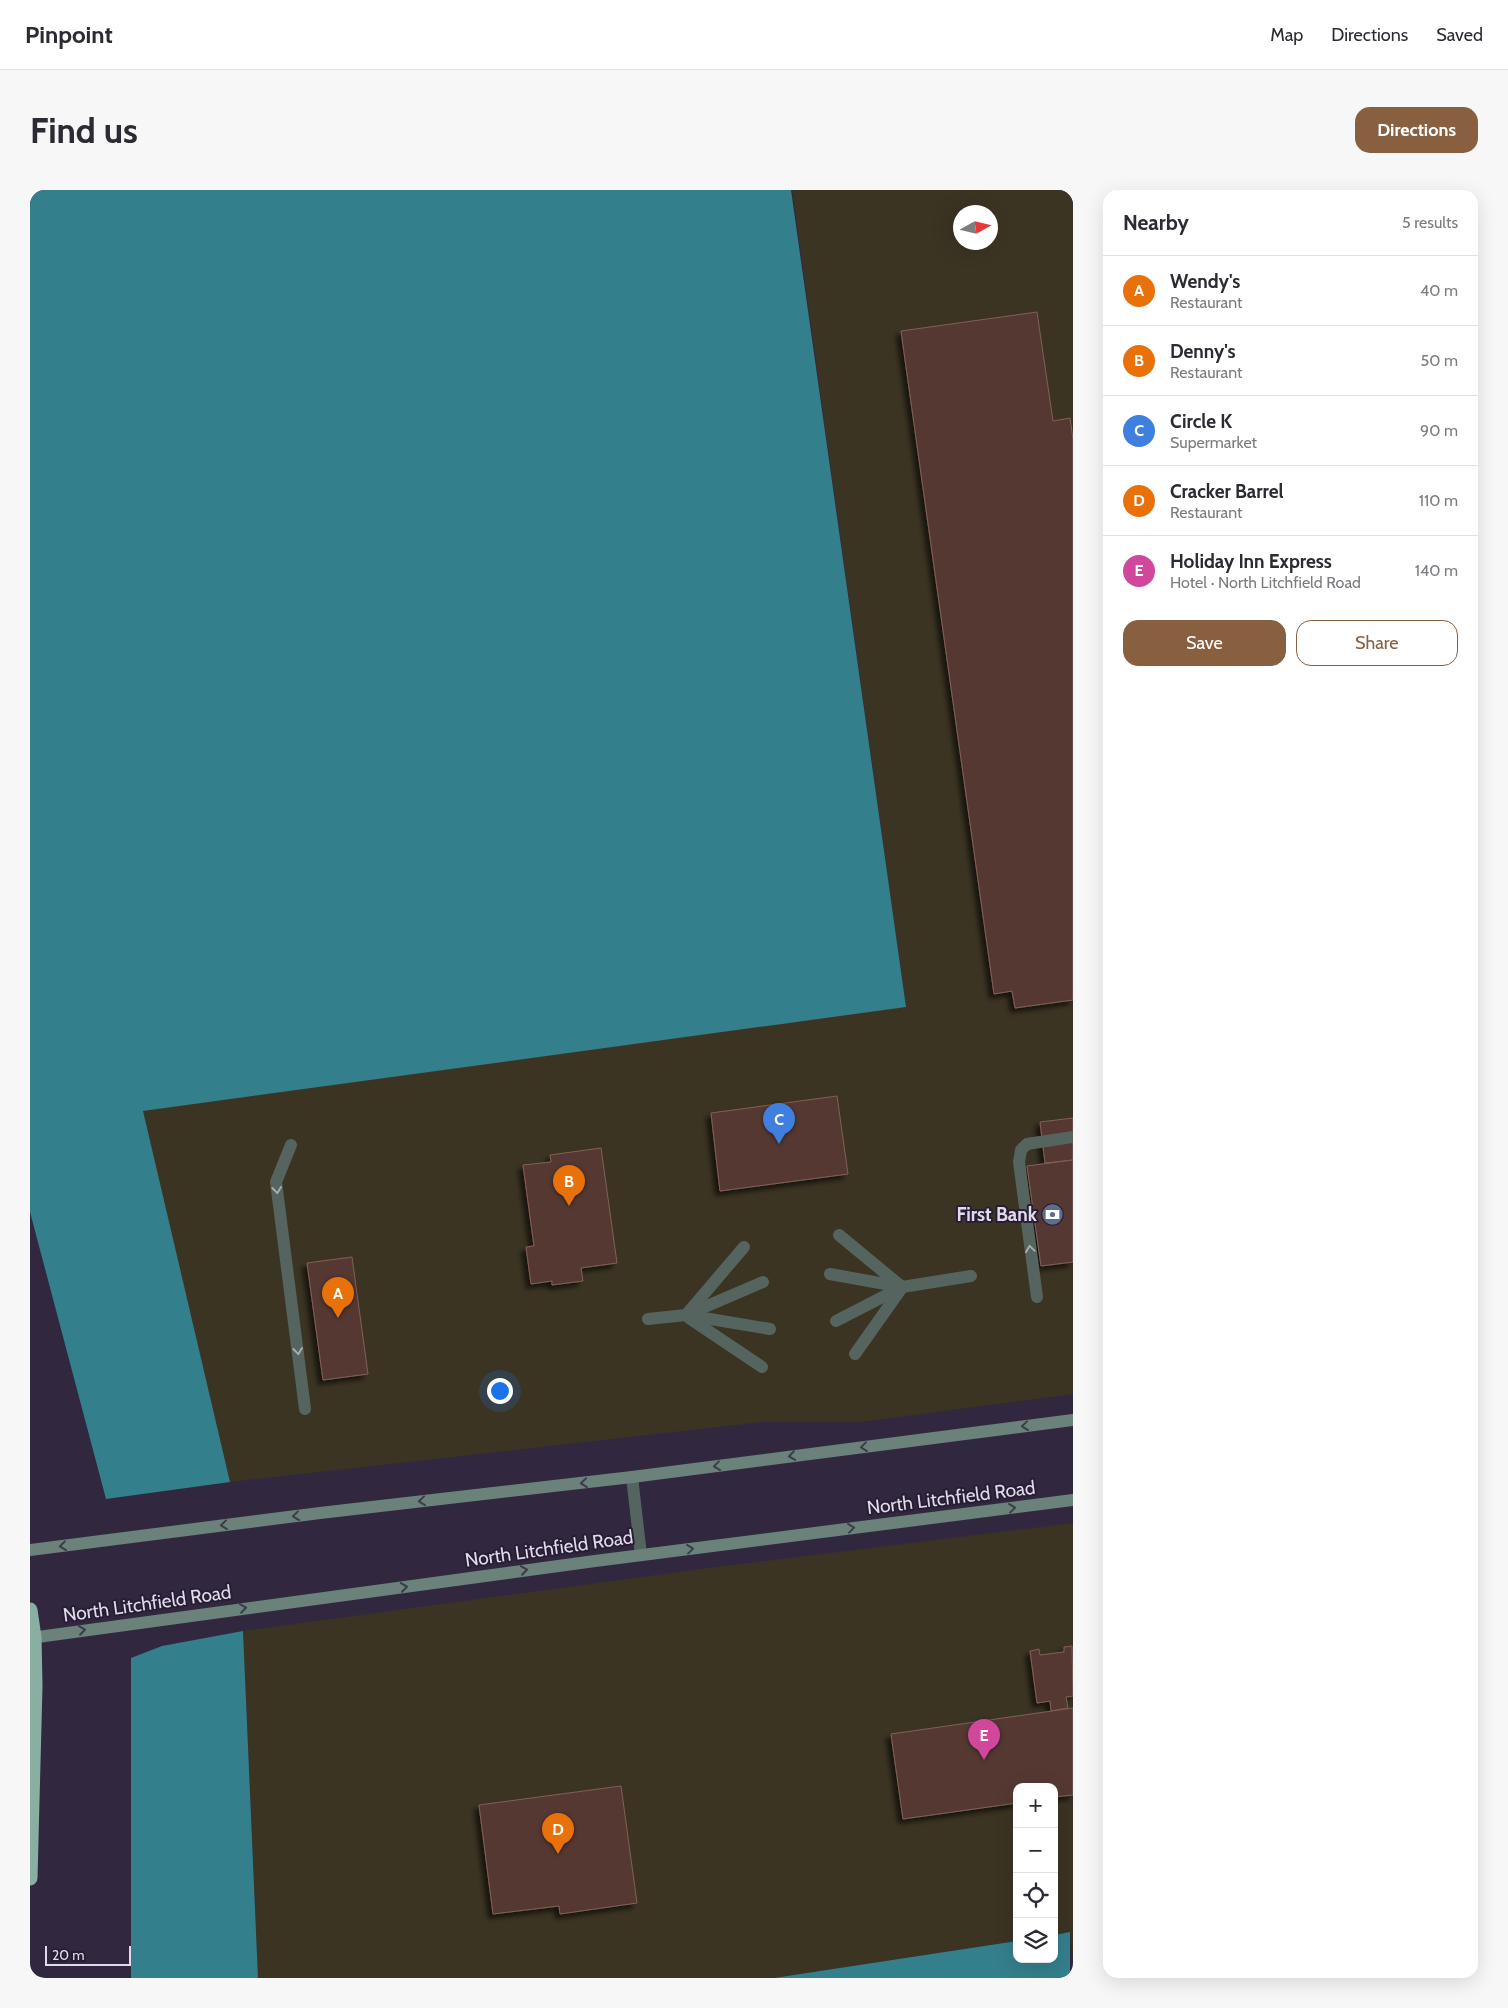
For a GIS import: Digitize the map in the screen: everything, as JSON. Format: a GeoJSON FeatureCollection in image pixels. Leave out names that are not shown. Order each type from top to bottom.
{"type":"FeatureCollection","features":[{"type":"Feature","properties":{"kind":"highway"},"geometry":{"type":"LineString","coordinates":[[30,1610],[35,1686],[30,1878]]}},
{"type":"Feature","properties":{"kind":"main road"},"geometry":{"type":"LineString","coordinates":[[30,1550],[320,1513],[632,1478],[1073,1420]]}},
{"type":"Feature","properties":{"kind":"main road","name":"North Litchfield Road"},"geometry":{"type":"LineString","coordinates":[[32,1637],[641,1555],[1073,1500]]}},
{"type":"Feature","properties":{"kind":"lane"},"geometry":{"type":"LineString","coordinates":[[1037,1297],[1019,1162],[1021,1150],[1027,1144],[1073,1136]]}},
{"type":"Feature","properties":{"kind":"lane"},"geometry":{"type":"LineString","coordinates":[[291,1144],[276,1182],[305,1409]]}},
{"type":"Feature","properties":{"kind":"lane"},"geometry":{"type":"LineString","coordinates":[[839,1235],[902,1287]]}},
{"type":"Feature","properties":{"kind":"lane"},"geometry":{"type":"LineString","coordinates":[[686,1316],[744,1247]]}},
{"type":"Feature","properties":{"kind":"lane"},"geometry":{"type":"LineString","coordinates":[[830,1274],[902,1287]]}},
{"type":"Feature","properties":{"kind":"lane"},"geometry":{"type":"LineString","coordinates":[[836,1321],[902,1287],[971,1276]]}},
{"type":"Feature","properties":{"kind":"lane"},"geometry":{"type":"LineString","coordinates":[[686,1316],[763,1282]]}},
{"type":"Feature","properties":{"kind":"lane"},"geometry":{"type":"LineString","coordinates":[[855,1354],[902,1287]]}},
{"type":"Feature","properties":{"kind":"lane"},"geometry":{"type":"LineString","coordinates":[[686,1316],[762,1367]]}},
{"type":"Feature","properties":{"kind":"lane"},"geometry":{"type":"LineString","coordinates":[[648,1319],[686,1316],[770,1329]]}},
{"type":"Feature","properties":{"kind":"lane"},"geometry":{"type":"LineString","coordinates":[[632,1478],[641,1555]]}},
{"type":"Feature","properties":{"kind":"shaded area"},"geometry":{"type":"Polygon","coordinates":[[[30,190],[791,190],[906,1007],[143,1111],[230,1482],[106,1499],[30,1212],[30,190]]]}},
{"type":"Feature","properties":{"kind":"shaded area"},"geometry":{"type":"Polygon","coordinates":[[[792,190],[1073,190],[1073,1394],[860,1422],[762,1422],[230,1482],[142,1111],[906,1006],[792,190]]]}},
{"type":"Feature","properties":{"kind":"shaded area"},"geometry":{"type":"Polygon","coordinates":[[[1073,1523],[1073,1960],[1070,1933],[1058,1934],[1058,1783],[1013,1783],[1013,1942],[774,1978],[258,1978],[243,1631],[701,1569],[1073,1523]]]}},
{"type":"Feature","properties":{"kind":"shaded area"},"geometry":{"type":"Polygon","coordinates":[[[243,1631],[258,1978],[131,1978],[131,1658],[162,1646],[243,1631]]]}},
{"type":"Feature","properties":{"kind":"shaded area"},"geometry":{"type":"Polygon","coordinates":[[[1070,1932],[1070,1978],[774,1978],[1013,1942],[1013,1963],[1058,1963],[1058,1934],[1070,1932]]]}},
{"type":"Feature","properties":{"kind":"building"},"geometry":{"type":"Polygon","coordinates":[[[1037,312],[1053,421],[1070,418],[1073,439],[1073,1000],[1015,1008],[1012,991],[994,994],[901,331],[1037,312]]]}},
{"type":"Feature","properties":{"kind":"building"},"geometry":{"type":"Polygon","coordinates":[[[837,1096],[848,1174],[720,1191],[711,1113],[837,1096]]]}},
{"type":"Feature","properties":{"kind":"building"},"geometry":{"type":"Polygon","coordinates":[[[1073,1118],[1073,1160],[1045,1163],[1040,1122],[1073,1118]]]}},
{"type":"Feature","properties":{"kind":"building"},"geometry":{"type":"Polygon","coordinates":[[[601,1148],[617,1263],[581,1268],[583,1281],[552,1285],[552,1281],[531,1284],[526,1247],[534,1246],[523,1165],[551,1162],[550,1155],[601,1148]]]}},
{"type":"Feature","properties":{"kind":"building","name":"First Bank"},"geometry":{"type":"Polygon","coordinates":[[[1073,1160],[1073,1262],[1041,1266],[1027,1166],[1073,1160]]]}},
{"type":"Feature","properties":{"kind":"building"},"geometry":{"type":"Polygon","coordinates":[[[352,1257],[368,1374],[323,1380],[307,1263],[352,1257]]]}},
{"type":"Feature","properties":{"kind":"building"},"geometry":{"type":"Polygon","coordinates":[[[1072,1646],[1073,1696],[1066,1697],[1068,1708],[1051,1711],[1050,1701],[1037,1703],[1030,1651],[1039,1649],[1040,1655],[1064,1652],[1064,1647],[1072,1646]]]}},
{"type":"Feature","properties":{"kind":"building"},"geometry":{"type":"Polygon","coordinates":[[[1073,1708],[1073,1795],[1058,1797],[1058,1783],[1013,1783],[1013,1804],[903,1819],[891,1734],[1073,1708]]]}},
{"type":"Feature","properties":{"kind":"building"},"geometry":{"type":"Polygon","coordinates":[[[621,1786],[637,1903],[560,1914],[559,1906],[493,1914],[479,1805],[621,1786]]]}},
{"type":"Feature","properties":{"kind":"place","name":"Circle K"},"geometry":{"type":"Point","coordinates":[779,1144]}},
{"type":"Feature","properties":{"kind":"place","name":"Denny's"},"geometry":{"type":"Point","coordinates":[569,1206]}},
{"type":"Feature","properties":{"kind":"place","name":"First Bank"},"geometry":{"type":"Point","coordinates":[1053,1214]}},
{"type":"Feature","properties":{"kind":"place","name":"Wendy's"},"geometry":{"type":"Point","coordinates":[338,1318]}},
{"type":"Feature","properties":{"kind":"place","name":"Holiday Inn Express"},"geometry":{"type":"Point","coordinates":[984,1760]}},
{"type":"Feature","properties":{"kind":"place","name":"Cracker Barrel"},"geometry":{"type":"Point","coordinates":[558,1854]}}]}
